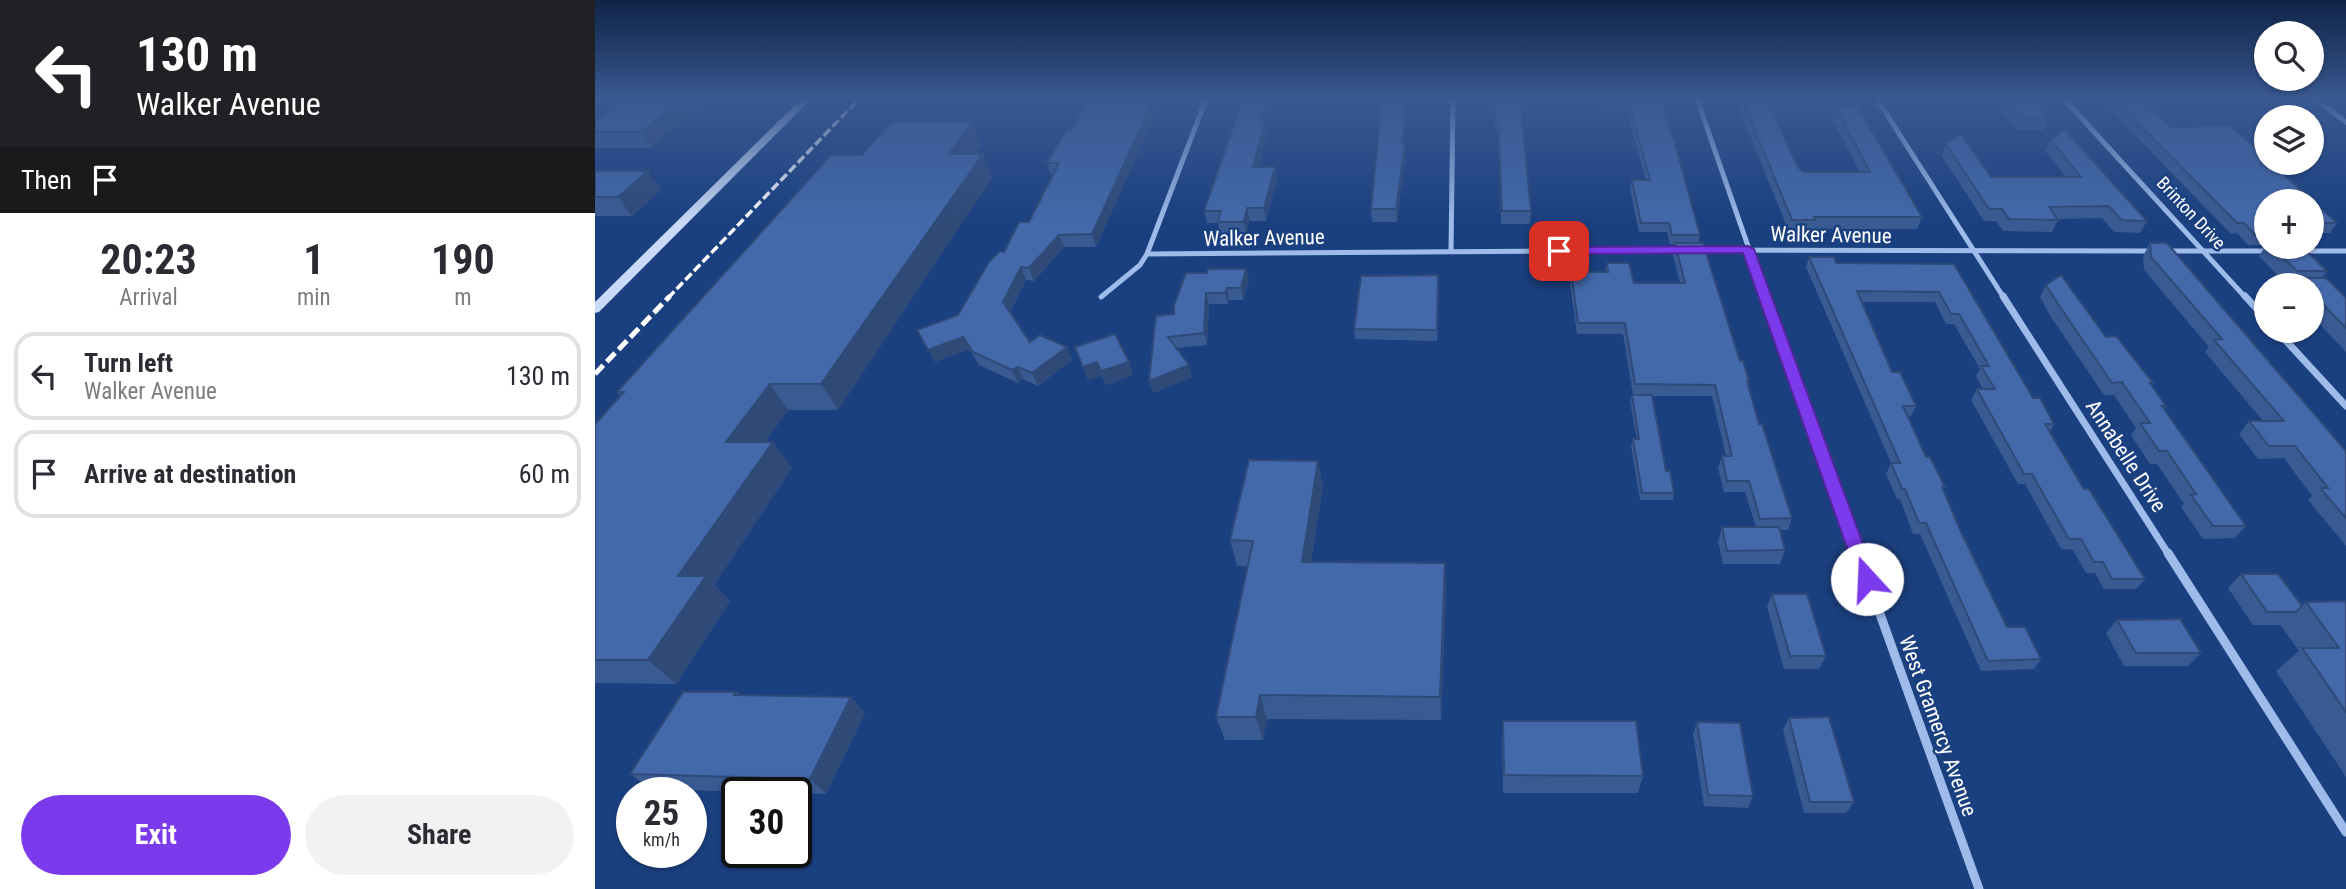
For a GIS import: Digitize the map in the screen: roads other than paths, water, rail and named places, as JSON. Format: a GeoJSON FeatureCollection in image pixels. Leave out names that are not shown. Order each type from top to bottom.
{"type":"FeatureCollection","features":[{"type":"Feature","properties":{"kind":"main road"},"geometry":{"type":"LineString","coordinates":[[595,309],[764,140]]}},
{"type":"Feature","properties":{"kind":"street"},"geometry":{"type":"LineString","coordinates":[[1101,297],[1140,265],[1147,254],[1190,140]]}},
{"type":"Feature","properties":{"kind":"street"},"geometry":{"type":"LineString","coordinates":[[1451,251],[1452,140]]}},
{"type":"Feature","properties":{"kind":"street","name":"West Gramercy Avenue"},"geometry":{"type":"LineString","coordinates":[[1711,140],[1979,889]]}},
{"type":"Feature","properties":{"kind":"street","name":"Annabelle Drive"},"geometry":{"type":"LineString","coordinates":[[1904,140],[2346,832]]}},
{"type":"Feature","properties":{"kind":"street","name":"Brinton Drive"},"geometry":{"type":"LineString","coordinates":[[2102,140],[2254,305]]}},
{"type":"Feature","properties":{"kind":"street","name":"Walker Avenue"},"geometry":{"type":"LineString","coordinates":[[1147,254],[1748,249],[1975,252],[2254,251]]}},
{"type":"Feature","properties":{"kind":"street"},"geometry":{"type":"LineString","coordinates":[[2324,251],[2346,251]]}},
{"type":"Feature","properties":{"kind":"street"},"geometry":{"type":"LineString","coordinates":[[2288,343],[2346,406]]}},
{"type":"Feature","properties":{"kind":"railway"},"geometry":{"type":"LineString","coordinates":[[668,298],[819,140]]}},
{"type":"Feature","properties":{"kind":"railway"},"geometry":{"type":"LineString","coordinates":[[595,374],[670,296]]}}]}
